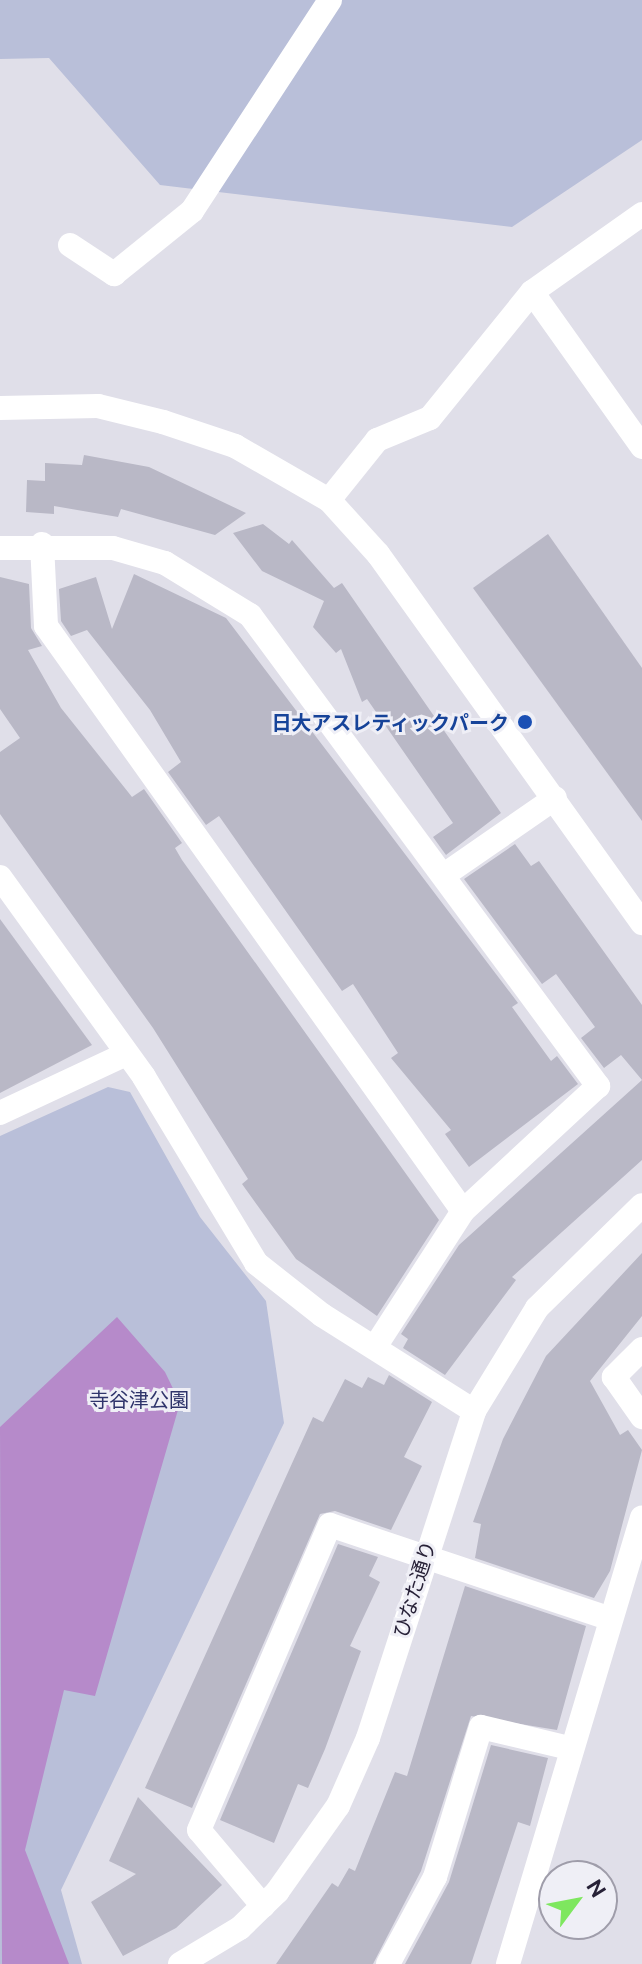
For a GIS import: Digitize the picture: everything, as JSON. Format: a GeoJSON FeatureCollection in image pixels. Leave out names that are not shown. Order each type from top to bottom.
{"type":"FeatureCollection","features":[{"type":"Feature","properties":{"kind":"street"},"geometry":{"type":"LineString","coordinates":[[70,245],[114,274],[148,239],[192,211],[330,0]]}},
{"type":"Feature","properties":{"kind":"street"},"geometry":{"type":"LineString","coordinates":[[329,500],[377,440],[430,418],[532,292],[642,214]]}},
{"type":"Feature","properties":{"kind":"street"},"geometry":{"type":"LineString","coordinates":[[532,292],[642,447]]}},
{"type":"Feature","properties":{"kind":"street"},"geometry":{"type":"LineString","coordinates":[[0,408],[98,406],[163,422],[235,446],[329,500],[378,554],[642,923]]}},
{"type":"Feature","properties":{"kind":"street"},"geometry":{"type":"LineString","coordinates":[[0,548],[42,544],[113,548],[165,563],[250,615],[598,1086],[463,1211],[375,1347]]}},
{"type":"Feature","properties":{"kind":"street"},"geometry":{"type":"LineString","coordinates":[[42,544],[46,626],[463,1211]]}},
{"type":"Feature","properties":{"kind":"street"},"geometry":{"type":"LineString","coordinates":[[444,875],[555,798]]}},
{"type":"Feature","properties":{"kind":"street"},"geometry":{"type":"LineString","coordinates":[[0,877],[126,1054],[256,1263],[375,1347],[474,1411]]}},
{"type":"Feature","properties":{"kind":"street"},"geometry":{"type":"LineString","coordinates":[[0,1113],[126,1054]]}},
{"type":"Feature","properties":{"kind":"street","name":"ひなた通り"},"geometry":{"type":"LineString","coordinates":[[180,1964],[263,1906],[338,1806],[368,1738],[474,1411],[537,1308],[642,1205]]}},
{"type":"Feature","properties":{"kind":"street"},"geometry":{"type":"LineString","coordinates":[[642,1349],[614,1377],[642,1417]]}},
{"type":"Feature","properties":{"kind":"street"},"geometry":{"type":"LineString","coordinates":[[508,1964],[569,1748],[642,1518]]}},
{"type":"Feature","properties":{"kind":"street"},"geometry":{"type":"LineString","coordinates":[[263,1906],[199,1830],[330,1525],[424,1559],[611,1619]]}},
{"type":"Feature","properties":{"kind":"street"},"geometry":{"type":"LineString","coordinates":[[388,1964],[435,1877],[481,1727],[569,1748]]}},
{"type":"Feature","properties":{"kind":"green space"},"geometry":{"type":"Polygon","coordinates":[[[0,0],[642,0],[642,140],[512,227],[160,185],[49,58],[0,59],[0,0]]]}},
{"type":"Feature","properties":{"kind":"green space","name":"寺谷津公園"},"geometry":{"type":"Polygon","coordinates":[[[108,1087],[130,1092],[200,1217],[266,1301],[284,1423],[61,1890],[82,1964],[0,1964],[0,1136],[108,1087]]]}},
{"type":"Feature","properties":{"kind":"shaded area"},"geometry":{"type":"Polygon","coordinates":[[[117,1317],[165,1372],[180,1403],[95,1696],[64,1690],[25,1850],[69,1964],[2,1964],[0,1427],[117,1317]]]}},
{"type":"Feature","properties":{"kind":"building"},"geometry":{"type":"Polygon","coordinates":[[[84,455],[149,467],[246,513],[215,535],[121,509],[118,517],[54,506],[54,514],[26,512],[27,480],[45,481],[45,463],[82,465],[84,455]]]}},
{"type":"Feature","properties":{"kind":"building"},"geometry":{"type":"Polygon","coordinates":[[[263,524],[289,544],[292,540],[334,588],[342,583],[501,813],[446,855],[433,837],[453,823],[367,699],[362,702],[341,649],[336,653],[313,627],[324,601],[262,571],[233,533],[263,524]]]}},
{"type":"Feature","properties":{"kind":"building"},"geometry":{"type":"Polygon","coordinates":[[[548,534],[642,668],[642,821],[473,588],[548,534]]]}},
{"type":"Feature","properties":{"kind":"building"},"geometry":{"type":"Polygon","coordinates":[[[134,574],[226,618],[518,1003],[512,1007],[551,1061],[557,1056],[578,1084],[469,1167],[445,1134],[451,1130],[391,1058],[398,1053],[353,984],[342,991],[219,816],[206,825],[168,772],[181,762],[150,710],[87,630],[71,636],[61,621],[59,589],[96,577],[112,629],[134,574]]]}},
{"type":"Feature","properties":{"kind":"building"},"geometry":{"type":"Polygon","coordinates":[[[0,577],[29,584],[31,628],[42,646],[28,650],[61,708],[132,797],[144,789],[182,843],[175,848],[182,860],[439,1220],[377,1316],[296,1259],[242,1184],[248,1179],[153,1028],[0,814],[0,752],[20,738],[0,709],[0,577]]]}},
{"type":"Feature","properties":{"kind":"building"},"geometry":{"type":"Polygon","coordinates":[[[515,844],[531,866],[539,861],[642,1005],[642,1080],[621,1055],[604,1068],[581,1038],[595,1027],[556,974],[542,984],[464,879],[515,844]]]}},
{"type":"Feature","properties":{"kind":"building"},"geometry":{"type":"Polygon","coordinates":[[[0,919],[92,1045],[0,1093],[0,919]]]}},
{"type":"Feature","properties":{"kind":"building"},"geometry":{"type":"Polygon","coordinates":[[[642,1080],[642,1160],[512,1277],[516,1280],[445,1375],[403,1348],[408,1339],[401,1334],[459,1245],[642,1080]]]}},
{"type":"Feature","properties":{"kind":"building"},"geometry":{"type":"Polygon","coordinates":[[[642,1253],[642,1316],[590,1381],[620,1435],[628,1430],[642,1450],[610,1571],[594,1598],[475,1558],[481,1524],[473,1522],[503,1439],[546,1356],[642,1253]]]}},
{"type":"Feature","properties":{"kind":"building"},"geometry":{"type":"Polygon","coordinates":[[[389,1375],[432,1402],[404,1457],[422,1466],[391,1530],[335,1511],[320,1514],[192,1808],[145,1788],[313,1417],[323,1422],[345,1379],[362,1388],[368,1377],[384,1385],[389,1375]]]}},
{"type":"Feature","properties":{"kind":"building"},"geometry":{"type":"Polygon","coordinates":[[[338,1544],[378,1557],[369,1576],[380,1582],[350,1646],[361,1651],[325,1749],[308,1788],[298,1784],[274,1843],[220,1820],[338,1544]]]}},
{"type":"Feature","properties":{"kind":"building"},"geometry":{"type":"Polygon","coordinates":[[[465,1586],[586,1626],[557,1730],[471,1716],[421,1871],[373,1964],[276,1964],[332,1883],[338,1887],[349,1868],[355,1871],[395,1772],[407,1776],[465,1586]]]}},
{"type":"Feature","properties":{"kind":"building"},"geometry":{"type":"Polygon","coordinates":[[[491,1745],[548,1758],[530,1826],[518,1822],[471,1964],[405,1964],[449,1882],[491,1745]]]}},
{"type":"Feature","properties":{"kind":"building"},"geometry":{"type":"Polygon","coordinates":[[[138,1797],[222,1885],[176,1928],[123,1956],[91,1902],[136,1874],[109,1861],[138,1797]]]}},
{"type":"Feature","properties":{"kind":"place","name":"日大アスレティックパーク"},"geometry":{"type":"Point","coordinates":[525,722]}}]}
